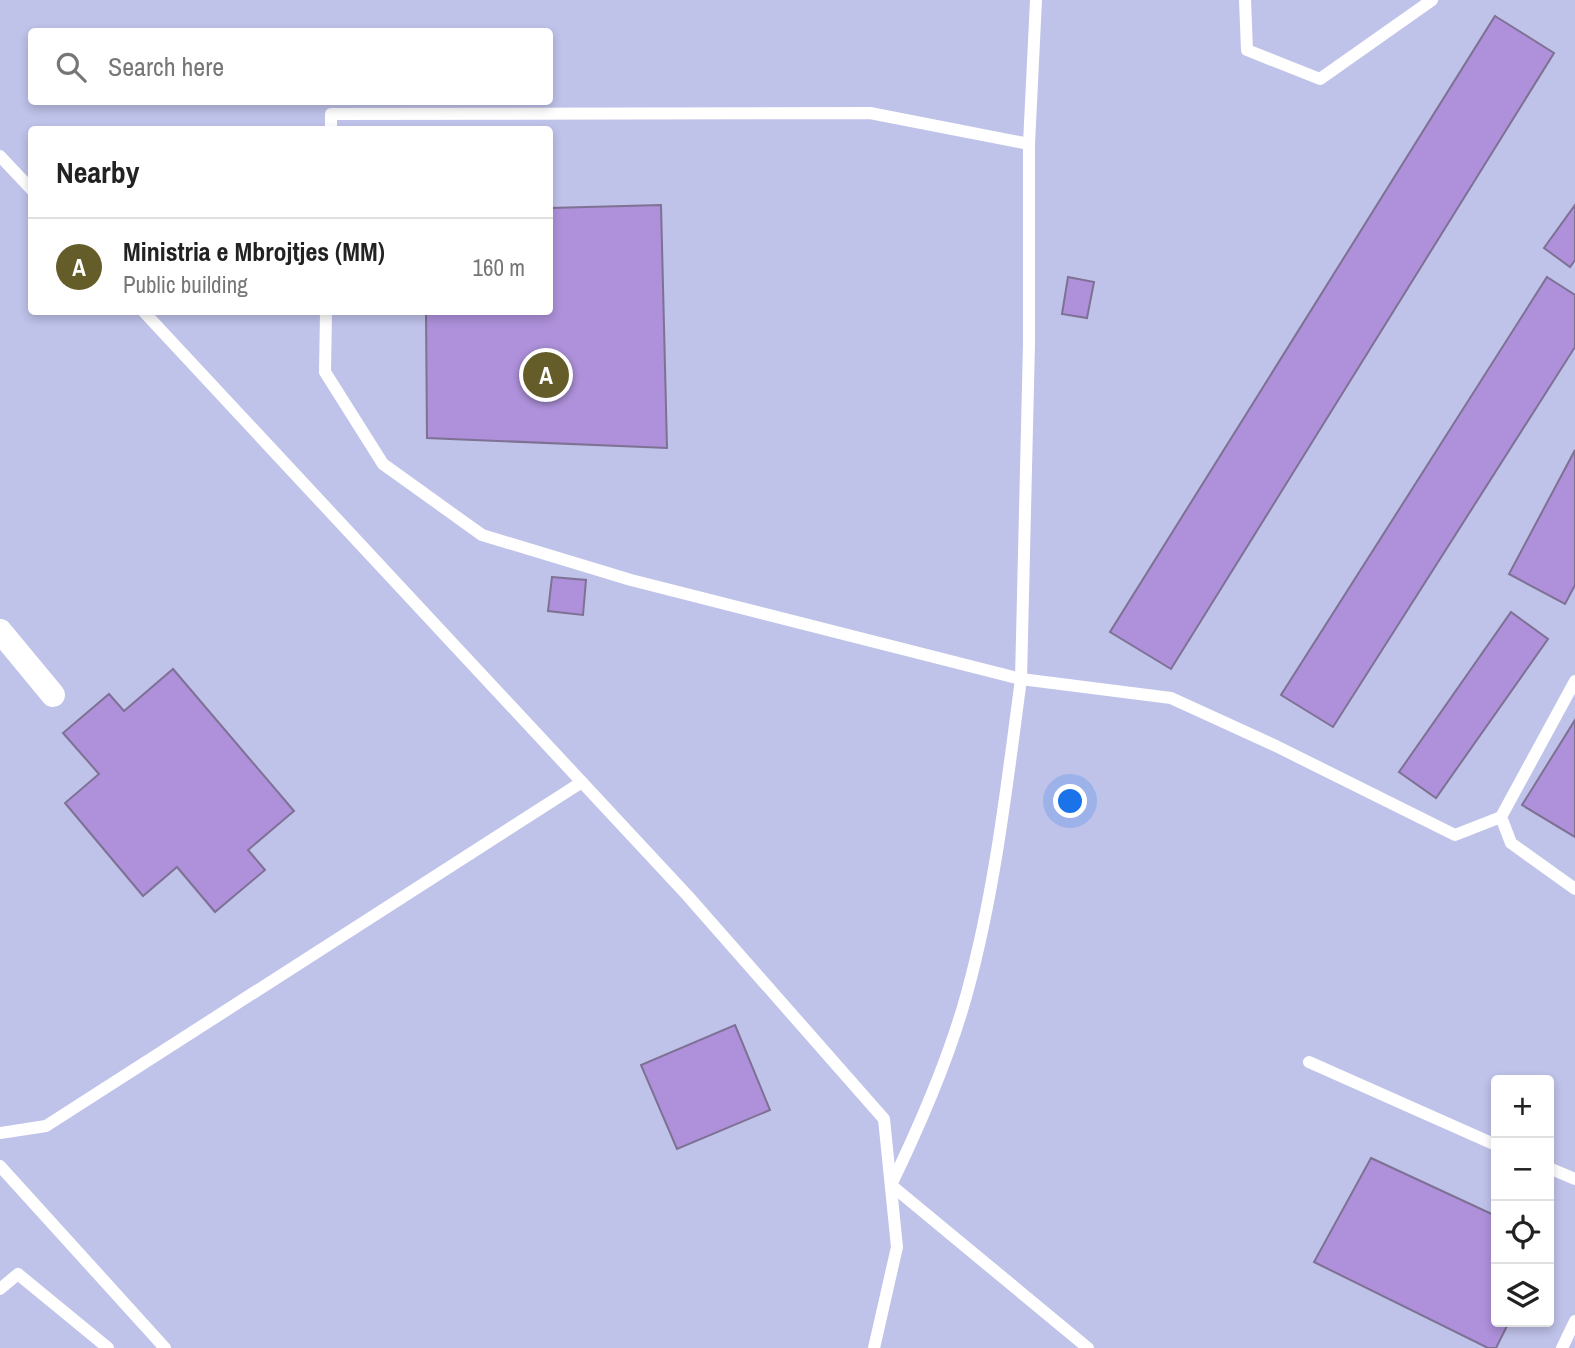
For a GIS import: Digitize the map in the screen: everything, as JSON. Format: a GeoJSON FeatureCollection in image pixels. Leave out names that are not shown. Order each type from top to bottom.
{"type":"FeatureCollection","features":[{"type":"Feature","properties":{"kind":"street"},"geometry":{"type":"LineString","coordinates":[[0,631],[53,695]]}},
{"type":"Feature","properties":{"kind":"lane"},"geometry":{"type":"LineString","coordinates":[[891,1185],[927,1109],[967,993],[999,848],[1021,680],[1029,343],[1029,144],[1036,0]]}},
{"type":"Feature","properties":{"kind":"lane"},"geometry":{"type":"LineString","coordinates":[[1245,0],[1247,50],[1320,79],[1432,0]]}},
{"type":"Feature","properties":{"kind":"lane"},"geometry":{"type":"LineString","coordinates":[[331,126],[331,114],[870,113],[1029,144]]}},
{"type":"Feature","properties":{"kind":"lane"},"geometry":{"type":"LineString","coordinates":[[0,156],[28,186]]}},
{"type":"Feature","properties":{"kind":"lane"},"geometry":{"type":"LineString","coordinates":[[147,315],[582,782],[884,1119],[897,1247],[874,1348]]}},
{"type":"Feature","properties":{"kind":"lane"},"geometry":{"type":"LineString","coordinates":[[326,315],[325,372],[383,464],[482,535],[631,580],[1021,680],[1171,698],[1276,746],[1455,835],[1501,817],[1575,681]]}},
{"type":"Feature","properties":{"kind":"lane"},"geometry":{"type":"LineString","coordinates":[[0,1133],[46,1126],[582,782]]}},
{"type":"Feature","properties":{"kind":"lane"},"geometry":{"type":"LineString","coordinates":[[1501,817],[1511,843],[1575,890]]}},
{"type":"Feature","properties":{"kind":"lane"},"geometry":{"type":"LineString","coordinates":[[1309,1062],[1491,1142]]}},
{"type":"Feature","properties":{"kind":"lane"},"geometry":{"type":"LineString","coordinates":[[0,1166],[165,1348]]}},
{"type":"Feature","properties":{"kind":"lane"},"geometry":{"type":"LineString","coordinates":[[1554,1170],[1575,1179]]}},
{"type":"Feature","properties":{"kind":"lane"},"geometry":{"type":"LineString","coordinates":[[891,1185],[1087,1348]]}},
{"type":"Feature","properties":{"kind":"lane"},"geometry":{"type":"LineString","coordinates":[[0,1289],[18,1274],[108,1348]]}},
{"type":"Feature","properties":{"kind":"lane"},"geometry":{"type":"LineString","coordinates":[[1562,1348],[1575,1321]]}},
{"type":"Feature","properties":{"kind":"building"},"geometry":{"type":"Polygon","coordinates":[[[1495,16],[1554,53],[1171,669],[1110,632],[1495,16]]]}},
{"type":"Feature","properties":{"kind":"building"},"geometry":{"type":"Polygon","coordinates":[[[661,205],[667,448],[427,438],[426,315],[553,315],[553,208],[661,205]]]}},
{"type":"Feature","properties":{"kind":"building"},"geometry":{"type":"Polygon","coordinates":[[[1575,205],[1575,260],[1570,267],[1544,248],[1575,205]]]}},
{"type":"Feature","properties":{"kind":"building"},"geometry":{"type":"Polygon","coordinates":[[[1068,277],[1094,282],[1087,318],[1062,314],[1068,277]]]}},
{"type":"Feature","properties":{"kind":"building"},"geometry":{"type":"Polygon","coordinates":[[[1547,277],[1575,295],[1575,347],[1333,727],[1281,695],[1547,277]]]}},
{"type":"Feature","properties":{"kind":"building"},"geometry":{"type":"Polygon","coordinates":[[[1575,450],[1575,585],[1565,604],[1509,574],[1575,450]]]}},
{"type":"Feature","properties":{"kind":"building"},"geometry":{"type":"Polygon","coordinates":[[[552,577],[586,580],[583,615],[548,611],[552,577]]]}},
{"type":"Feature","properties":{"kind":"building"},"geometry":{"type":"Polygon","coordinates":[[[1511,612],[1548,639],[1436,798],[1399,772],[1511,612]]]}},
{"type":"Feature","properties":{"kind":"building"},"geometry":{"type":"Polygon","coordinates":[[[173,669],[294,811],[248,850],[265,870],[215,912],[177,867],[143,896],[65,803],[99,774],[63,733],[109,694],[124,711],[173,669]]]}},
{"type":"Feature","properties":{"kind":"building"},"geometry":{"type":"Polygon","coordinates":[[[1575,720],[1575,837],[1522,805],[1575,720]]]}},
{"type":"Feature","properties":{"kind":"building"},"geometry":{"type":"Polygon","coordinates":[[[735,1025],[770,1110],[677,1149],[641,1065],[735,1025]]]}},
{"type":"Feature","properties":{"kind":"building"},"geometry":{"type":"Polygon","coordinates":[[[1371,1158],[1491,1214],[1491,1327],[1506,1327],[1496,1348],[1488,1348],[1314,1262],[1371,1158]]]}},
{"type":"Feature","properties":{"kind":"place","name":"Ministria e Mbrojtjes (MM)"},"geometry":{"type":"Point","coordinates":[546,375]}}]}
